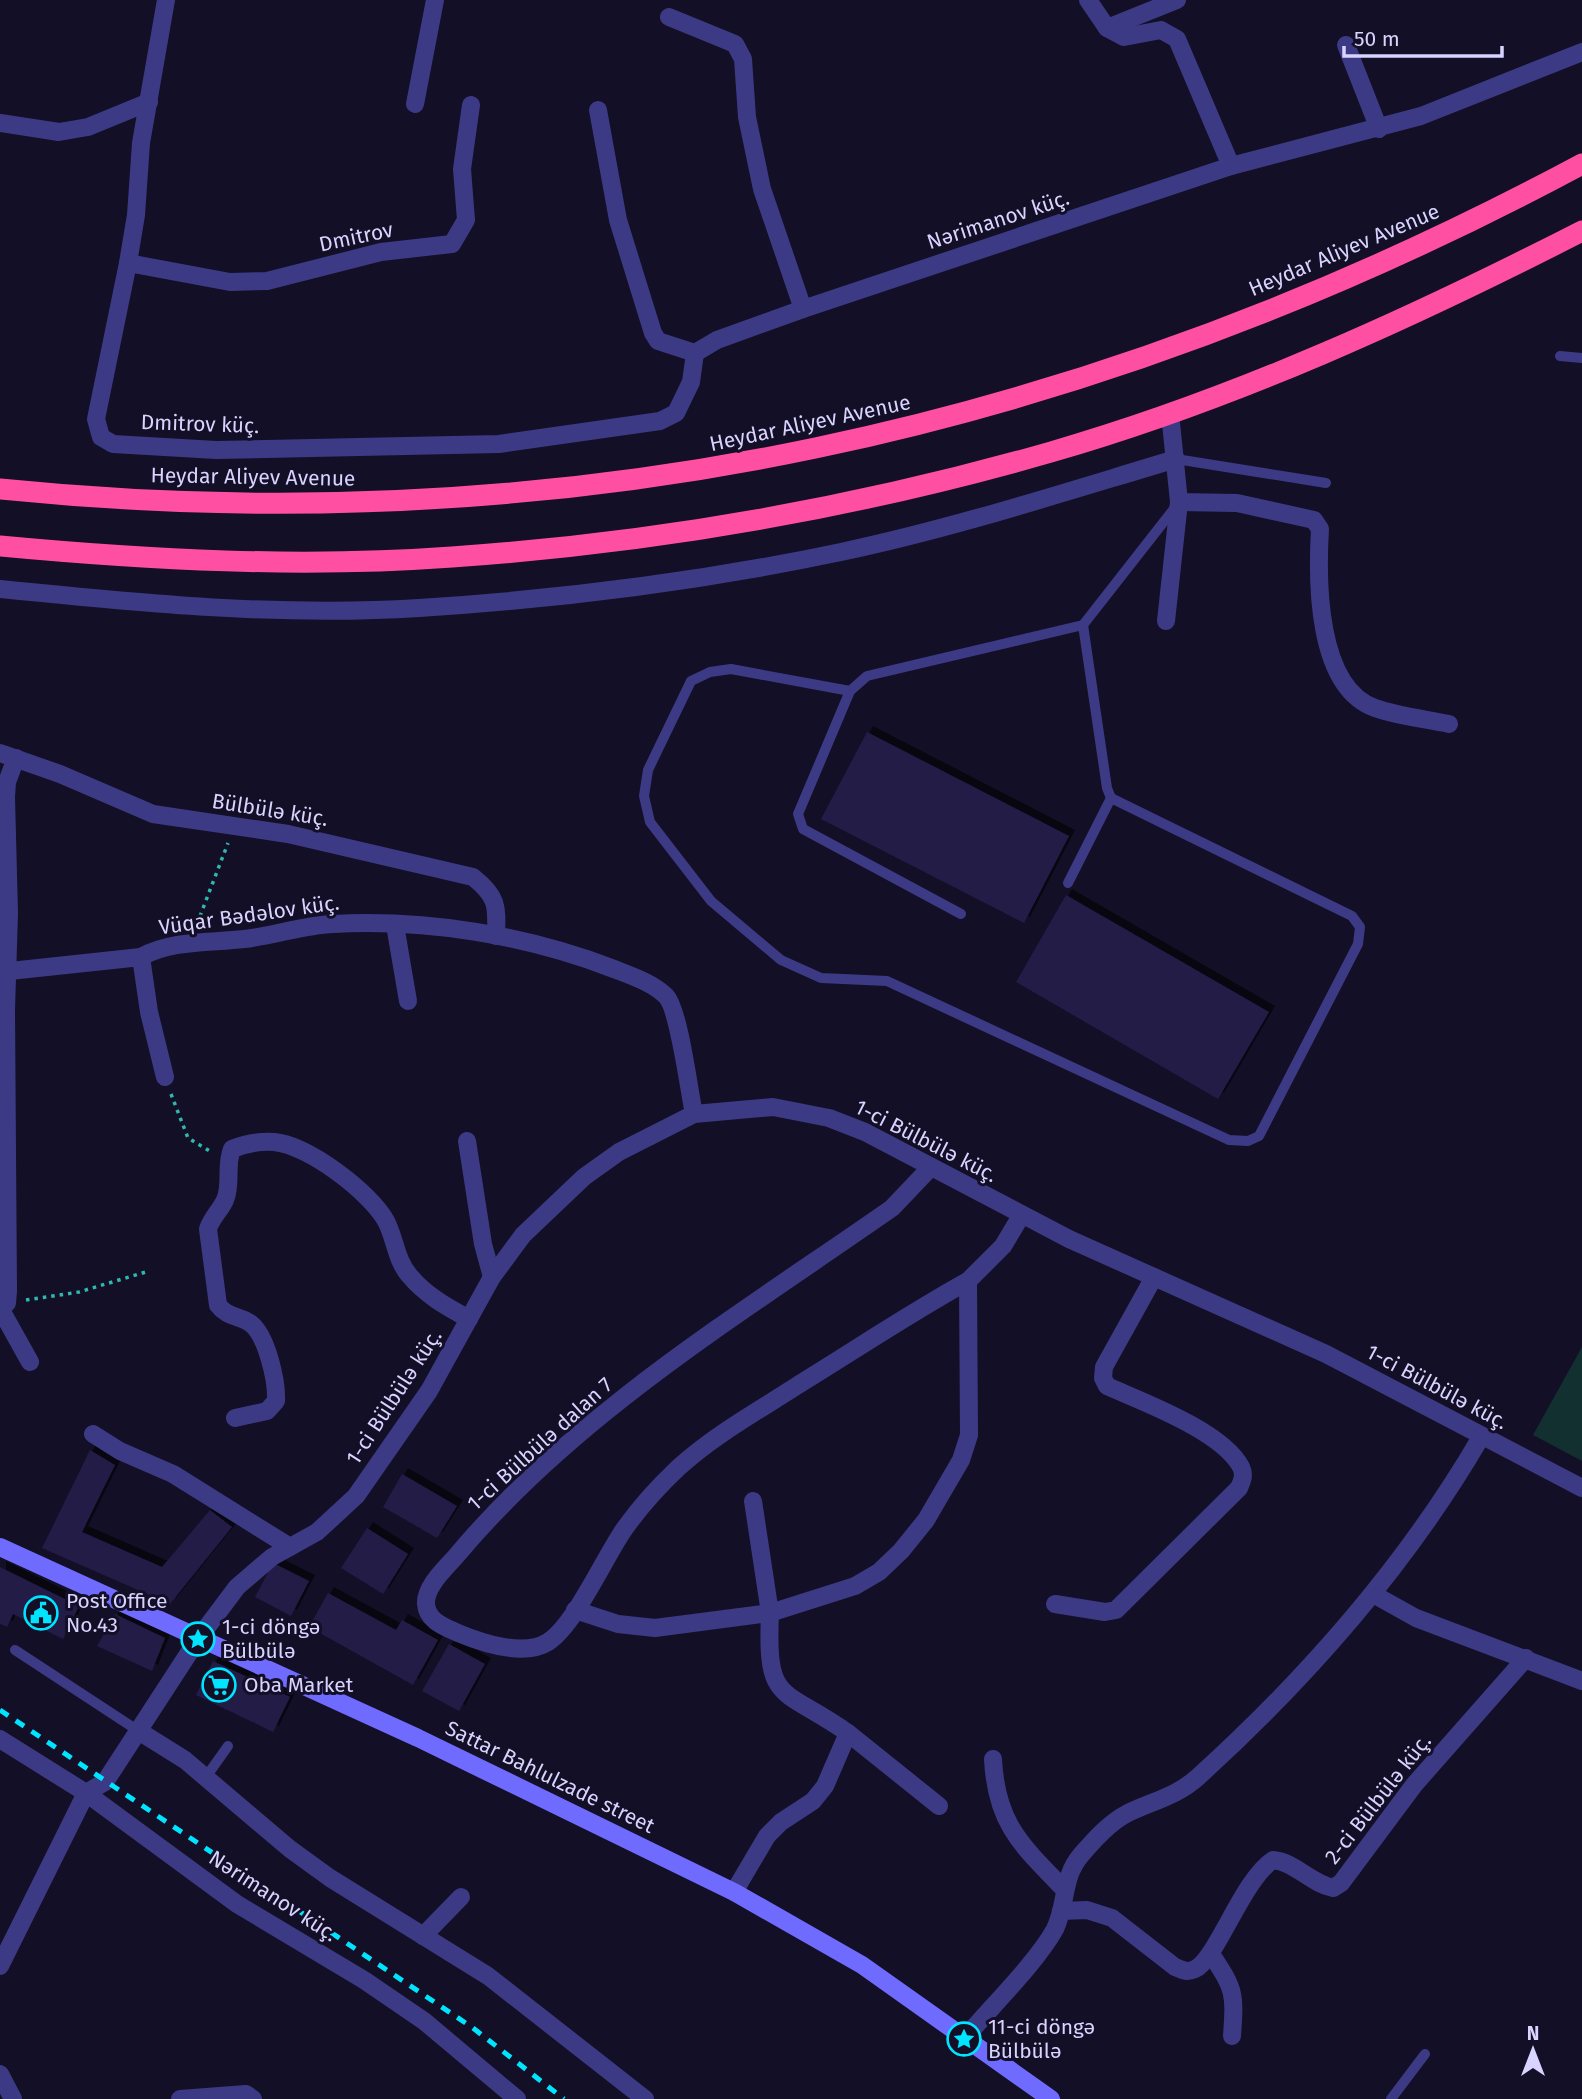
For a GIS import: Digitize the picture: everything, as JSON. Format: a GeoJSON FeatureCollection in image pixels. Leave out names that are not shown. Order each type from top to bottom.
{"type":"FeatureCollection","features":[{"type":"Feature","properties":{"kind":"highway","name":"Heydar Aliyev Avenue"},"geometry":{"type":"LineString","coordinates":[[0,489],[97,499],[250,505],[443,499],[581,488],[702,471],[881,436],[1047,390],[1158,353],[1284,305],[1502,207],[1582,164]]}},
{"type":"Feature","properties":{"kind":"highway"},"geometry":{"type":"LineString","coordinates":[[0,546],[95,555],[349,561],[450,558],[583,545],[709,528],[900,492],[1053,451],[1171,413],[1348,344],[1582,231]]}},
{"type":"Feature","properties":{"kind":"main road","name":"Sattar Bahlulzade street"},"geometry":{"type":"LineString","coordinates":[[0,1547],[418,1738],[734,1892],[862,1965],[1051,2099]]}},
{"type":"Feature","properties":{"kind":"street","name":"Dmitrov küç."},"geometry":{"type":"LineString","coordinates":[[166,0],[141,143],[136,215],[128,263],[96,419],[101,437],[113,444],[216,450],[499,444],[660,421],[676,413],[684,401],[691,382],[695,353]]}},
{"type":"Feature","properties":{"kind":"street"},"geometry":{"type":"LineString","coordinates":[[415,104],[435,0]]}},
{"type":"Feature","properties":{"kind":"street"},"geometry":{"type":"LineString","coordinates":[[1088,0],[1107,28],[1124,37],[1161,30],[1177,39],[1231,166]]}},
{"type":"Feature","properties":{"kind":"street"},"geometry":{"type":"LineString","coordinates":[[1107,28],[1177,0]]}},
{"type":"Feature","properties":{"kind":"street"},"geometry":{"type":"LineString","coordinates":[[669,17],[735,44],[743,59],[747,117],[762,188],[803,309]]}},
{"type":"Feature","properties":{"kind":"street"},"geometry":{"type":"LineString","coordinates":[[1346,45],[1379,129]]}},
{"type":"Feature","properties":{"kind":"street","name":"Nərimanov küç."},"geometry":{"type":"LineString","coordinates":[[695,353],[717,340],[803,309],[1231,166],[1421,116],[1582,52]]}},
{"type":"Feature","properties":{"kind":"street"},"geometry":{"type":"LineString","coordinates":[[0,123],[59,132],[88,127],[149,102]]}},
{"type":"Feature","properties":{"kind":"street","name":"Dmitrov"},"geometry":{"type":"LineString","coordinates":[[128,263],[230,282],[267,281],[381,252],[452,244],[466,220],[462,169],[471,105]]}},
{"type":"Feature","properties":{"kind":"street"},"geometry":{"type":"LineString","coordinates":[[598,110],[618,220],[653,333],[659,341],[695,353]]}},
{"type":"Feature","properties":{"kind":"street"},"geometry":{"type":"LineString","coordinates":[[1166,621],[1179,502],[1171,413]]}},
{"type":"Feature","properties":{"kind":"street"},"geometry":{"type":"LineString","coordinates":[[0,589],[239,608],[331,609],[418,608],[603,591],[844,551],[992,514],[1176,459]]}},
{"type":"Feature","properties":{"kind":"street"},"geometry":{"type":"LineString","coordinates":[[1179,502],[1237,503],[1314,520],[1320,529],[1321,620],[1338,672],[1359,698],[1374,707],[1448,724]]}},
{"type":"Feature","properties":{"kind":"street"},"geometry":{"type":"LineString","coordinates":[[8,755],[6,797],[9,913],[2,970],[3,1089],[9,1201],[2,1307],[30,1362]]}},
{"type":"Feature","properties":{"kind":"street","name":"Bülbülə küç."},"geometry":{"type":"LineString","coordinates":[[8,755],[153,814],[338,844],[473,877],[489,890],[497,906],[496,936]]}},
{"type":"Feature","properties":{"kind":"street","name":"Vüqar Bədəlov küç."},"geometry":{"type":"LineString","coordinates":[[2,970],[141,957],[159,947],[246,939],[334,924],[435,926],[496,936],[582,957],[657,988],[669,999],[675,1015],[694,1114]]}},
{"type":"Feature","properties":{"kind":"street"},"geometry":{"type":"LineString","coordinates":[[396,925],[408,1001]]}},
{"type":"Feature","properties":{"kind":"street"},"geometry":{"type":"LineString","coordinates":[[141,957],[149,1012],[166,1077]]}},
{"type":"Feature","properties":{"kind":"street","name":"1-ci Bülbülə küç."},"geometry":{"type":"LineString","coordinates":[[86,1793],[105,1782],[198,1639],[253,1571],[317,1532],[356,1496],[415,1412],[492,1277],[523,1235],[584,1177],[620,1152],[694,1114],[773,1107],[829,1118],[865,1132],[1021,1216],[1326,1354],[1582,1488]]}},
{"type":"Feature","properties":{"kind":"street"},"geometry":{"type":"LineString","coordinates":[[467,1141],[483,1244],[492,1277]]}},
{"type":"Feature","properties":{"kind":"street"},"geometry":{"type":"LineString","coordinates":[[235,1418],[267,1411],[276,1401],[277,1385],[262,1338],[252,1324],[225,1315],[218,1305],[208,1230],[211,1218],[225,1200],[227,1161],[232,1149],[247,1144],[274,1142],[303,1152],[365,1194],[387,1223],[407,1273],[427,1294],[470,1319]]}},
{"type":"Feature","properties":{"kind":"street","name":"1-ci Bülbülə dalan 7"},"geometry":{"type":"LineString","coordinates":[[931,1167],[892,1208],[714,1333],[606,1413],[547,1463],[475,1532],[427,1593],[426,1606],[437,1623],[470,1637],[530,1650],[549,1642],[575,1610],[626,1527],[678,1468],[717,1437],[968,1281],[1003,1246],[1021,1216]]}},
{"type":"Feature","properties":{"kind":"street"},"geometry":{"type":"LineString","coordinates":[[1055,1604],[1105,1612],[1116,1610],[1239,1488],[1243,1478],[1241,1467],[1203,1431],[1107,1386],[1102,1378],[1104,1367],[1154,1277]]}},
{"type":"Feature","properties":{"kind":"street"},"geometry":{"type":"LineString","coordinates":[[575,1610],[618,1624],[655,1628],[770,1613],[855,1586],[879,1572],[901,1551],[926,1520],[961,1460],[969,1435],[968,1281]]}},
{"type":"Feature","properties":{"kind":"street"},"geometry":{"type":"LineString","coordinates":[[93,1434],[120,1451],[173,1474],[290,1546]]}},
{"type":"Feature","properties":{"kind":"street"},"geometry":{"type":"LineString","coordinates":[[964,2039],[1047,1941],[1061,1912],[1064,1889],[1073,1865],[1107,1828],[1128,1813],[1167,1799],[1195,1779],[1260,1718],[1373,1594],[1437,1510],[1481,1437]]}},
{"type":"Feature","properties":{"kind":"street"},"geometry":{"type":"LineString","coordinates":[[753,1501],[770,1613],[770,1671],[777,1686],[786,1695],[848,1733],[940,1806]]}},
{"type":"Feature","properties":{"kind":"street"},"geometry":{"type":"LineString","coordinates":[[1373,1594],[1416,1618],[1582,1681]]}},
{"type":"Feature","properties":{"kind":"street","name":"2-ci Bülbülə küç."},"geometry":{"type":"LineString","coordinates":[[1211,1954],[1219,1934],[1261,1867],[1273,1860],[1284,1861],[1322,1886],[1333,1888],[1341,1883],[1414,1785],[1526,1658]]}},
{"type":"Feature","properties":{"kind":"street"},"geometry":{"type":"LineString","coordinates":[[137,1730],[206,1777],[310,1864],[488,1976],[645,2099]]}},
{"type":"Feature","properties":{"kind":"street"},"geometry":{"type":"LineString","coordinates":[[734,1892],[767,1836],[813,1801],[825,1786],[848,1733]]}},
{"type":"Feature","properties":{"kind":"street","name":"Nərimanov küç."},"geometry":{"type":"LineString","coordinates":[[0,1739],[86,1793],[237,1905],[364,1980],[424,2021],[517,2099]]}},
{"type":"Feature","properties":{"kind":"street"},"geometry":{"type":"LineString","coordinates":[[993,1759],[998,1804],[1025,1849],[1064,1889]]}},
{"type":"Feature","properties":{"kind":"street"},"geometry":{"type":"LineString","coordinates":[[0,1966],[86,1793]]}},
{"type":"Feature","properties":{"kind":"street"},"geometry":{"type":"LineString","coordinates":[[424,1936],[461,1897]]}},
{"type":"Feature","properties":{"kind":"street"},"geometry":{"type":"LineString","coordinates":[[1061,1912],[1087,1910],[1112,1918],[1185,1971],[1197,1969],[1211,1954],[1232,1985],[1235,1997],[1232,2036]]}},
{"type":"Feature","properties":{"kind":"street"},"geometry":{"type":"LineString","coordinates":[[0,2074],[13,2099]]}},
{"type":"Feature","properties":{"kind":"street"},"geometry":{"type":"LineString","coordinates":[[180,2099],[246,2094],[253,2099]]}},
{"type":"Feature","properties":{"kind":"lane"},"geometry":{"type":"LineString","coordinates":[[1560,356],[1582,358]]}},
{"type":"Feature","properties":{"kind":"lane"},"geometry":{"type":"LineString","coordinates":[[1176,459],[1326,483]]}},
{"type":"Feature","properties":{"kind":"lane"},"geometry":{"type":"LineString","coordinates":[[961,914],[803,829],[798,814],[850,691],[866,676],[1083,625],[1179,502]]}},
{"type":"Feature","properties":{"kind":"lane"},"geometry":{"type":"LineString","coordinates":[[850,691],[732,669],[710,672],[691,681],[648,770],[644,796],[650,822],[711,901],[781,960],[811,974],[821,978],[887,981],[1229,1140],[1248,1141],[1259,1136],[1359,944],[1360,927],[1352,916],[1111,798],[1107,788],[1083,625]]}},
{"type":"Feature","properties":{"kind":"lane"},"geometry":{"type":"LineString","coordinates":[[1068,883],[1111,798]]}},
{"type":"Feature","properties":{"kind":"lane"},"geometry":{"type":"LineString","coordinates":[[15,1650],[137,1730]]}},
{"type":"Feature","properties":{"kind":"lane"},"geometry":{"type":"LineString","coordinates":[[206,1777],[228,1746]]}},
{"type":"Feature","properties":{"kind":"lane"},"geometry":{"type":"LineString","coordinates":[[1391,2099],[1425,2053]]}},
{"type":"Feature","properties":{"kind":"path"},"geometry":{"type":"LineString","coordinates":[[192,943],[234,828]]}},
{"type":"Feature","properties":{"kind":"path"},"geometry":{"type":"LineString","coordinates":[[166,1077],[182,1128],[188,1138],[227,1161]]}},
{"type":"Feature","properties":{"kind":"path"},"geometry":{"type":"LineString","coordinates":[[2,1307],[79,1293],[149,1271]]}},
{"type":"Feature","properties":{"kind":"green space"},"geometry":{"type":"Polygon","coordinates":[[[1582,1347],[1582,1461],[1533,1435],[1582,1347]]]}},
{"type":"Feature","properties":{"kind":"building"},"geometry":{"type":"Polygon","coordinates":[[[867,732],[1069,836],[1024,923],[821,819],[867,732]]]}},
{"type":"Feature","properties":{"kind":"building"},"geometry":{"type":"Polygon","coordinates":[[[1066,895],[1269,1012],[1218,1099],[1016,982],[1066,895]]]}},
{"type":"Feature","properties":{"kind":"building"},"geometry":{"type":"Polygon","coordinates":[[[90,1450],[115,1465],[82,1532],[162,1567],[210,1510],[232,1527],[170,1604],[42,1548],[90,1450]]]}},
{"type":"Feature","properties":{"kind":"building"},"geometry":{"type":"Polygon","coordinates":[[[402,1474],[457,1506],[437,1538],[383,1507],[402,1474]]]}},
{"type":"Feature","properties":{"kind":"building"},"geometry":{"type":"Polygon","coordinates":[[[367,1528],[408,1554],[383,1594],[341,1568],[367,1528]]]}},
{"type":"Feature","properties":{"kind":"building"},"geometry":{"type":"Polygon","coordinates":[[[273,1563],[309,1581],[291,1616],[255,1597],[273,1563]]]}},
{"type":"Feature","properties":{"kind":"building"},"geometry":{"type":"Polygon","coordinates":[[[0,1567],[79,1606],[63,1639],[13,1614],[7,1627],[0,1624],[0,1567]]]}},
{"type":"Feature","properties":{"kind":"building"},"geometry":{"type":"Polygon","coordinates":[[[328,1593],[396,1630],[402,1620],[438,1640],[413,1685],[309,1627],[328,1593]]]}},
{"type":"Feature","properties":{"kind":"building"},"geometry":{"type":"Polygon","coordinates":[[[115,1614],[165,1638],[152,1671],[97,1646],[115,1614]]]}},
{"type":"Feature","properties":{"kind":"building"},"geometry":{"type":"Polygon","coordinates":[[[449,1644],[485,1664],[459,1711],[422,1691],[449,1644]]]}},
{"type":"Feature","properties":{"kind":"building"},"geometry":{"type":"Polygon","coordinates":[[[213,1661],[290,1697],[273,1732],[196,1695],[213,1661]]]}},
{"type":"Feature","properties":{"kind":"railway"},"geometry":{"type":"LineString","coordinates":[[0,1710],[473,2028],[564,2099]]}},
{"type":"Feature","properties":{"kind":"place","name":"Post Office No.43"},"geometry":{"type":"Point","coordinates":[41,1613]}},
{"type":"Feature","properties":{"kind":"place","name":"1-ci döngə Bülbülə"},"geometry":{"type":"Point","coordinates":[198,1639]}},
{"type":"Feature","properties":{"kind":"place","name":"Oba Market"},"geometry":{"type":"Point","coordinates":[219,1685]}},
{"type":"Feature","properties":{"kind":"place","name":"11-ci döngə Bülbülə"},"geometry":{"type":"Point","coordinates":[964,2039]}}]}
